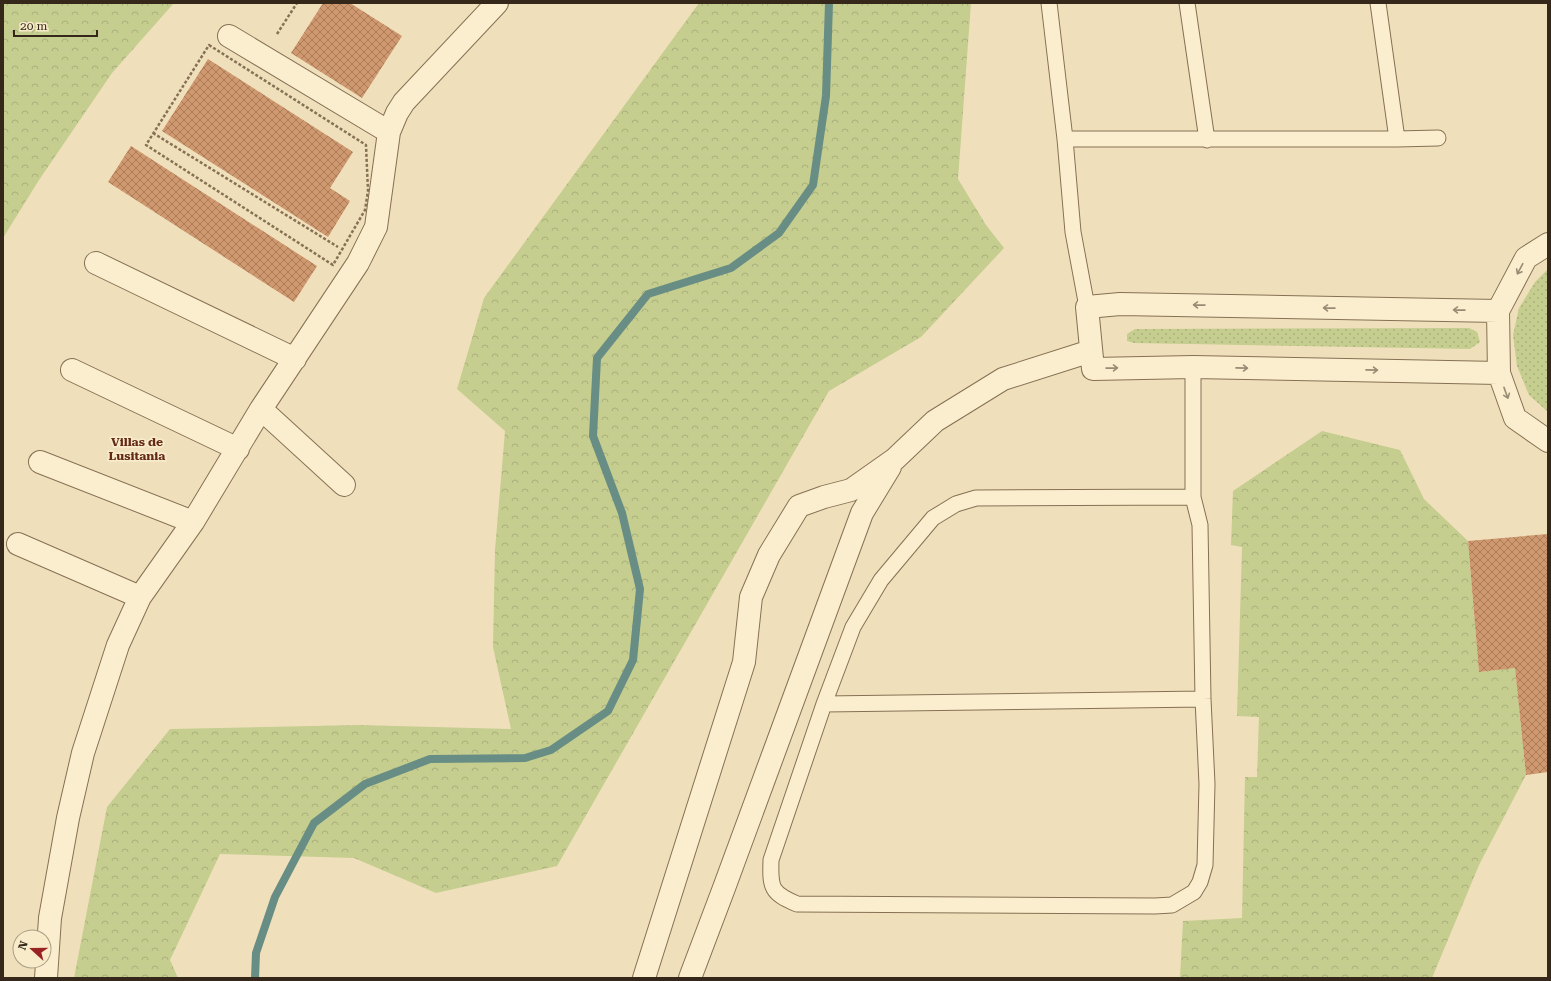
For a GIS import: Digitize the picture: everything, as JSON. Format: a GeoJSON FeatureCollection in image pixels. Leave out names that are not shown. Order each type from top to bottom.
{"type":"FeatureCollection","features":[{"type":"Feature","properties":{"kind":"street"},"geometry":{"type":"LineString","coordinates":[[46,978],[50,918],[68,818],[83,753],[118,646],[140,597],[193,522],[261,409],[358,263],[376,227],[389,132],[404,102],[497,3]]}},
{"type":"Feature","properties":{"kind":"street"},"geometry":{"type":"LineString","coordinates":[[229,36],[389,132]]}},
{"type":"Feature","properties":{"kind":"street"},"geometry":{"type":"LineString","coordinates":[[1548,244],[1526,258],[1498,311],[1499,373],[1516,418],[1548,441]]}},
{"type":"Feature","properties":{"kind":"street"},"geometry":{"type":"LineString","coordinates":[[96,263],[295,359]]}},
{"type":"Feature","properties":{"kind":"street"},"geometry":{"type":"LineString","coordinates":[[1498,311],[1120,304],[1087,307],[1093,369],[1193,367],[1499,373]]}},
{"type":"Feature","properties":{"kind":"street"},"geometry":{"type":"LineString","coordinates":[[644,978],[744,662],[751,597],[769,555],[799,506],[824,497],[851,490],[895,459],[935,421],[1004,378],[1091,351]]}},
{"type":"Feature","properties":{"kind":"street"},"geometry":{"type":"LineString","coordinates":[[72,370],[238,449]]}},
{"type":"Feature","properties":{"kind":"street"},"geometry":{"type":"LineString","coordinates":[[261,409],[344,485]]}},
{"type":"Feature","properties":{"kind":"street"},"geometry":{"type":"LineString","coordinates":[[690,978],[862,513],[895,459]]}},
{"type":"Feature","properties":{"kind":"street"},"geometry":{"type":"LineString","coordinates":[[40,462],[193,522]]}},
{"type":"Feature","properties":{"kind":"street"},"geometry":{"type":"LineString","coordinates":[[18,544],[140,597]]}},
{"type":"Feature","properties":{"kind":"lane"},"geometry":{"type":"LineString","coordinates":[[1049,3],[1065,139],[1073,232],[1087,307]]}},
{"type":"Feature","properties":{"kind":"lane"},"geometry":{"type":"LineString","coordinates":[[1187,3],[1207,140]]}},
{"type":"Feature","properties":{"kind":"lane"},"geometry":{"type":"LineString","coordinates":[[1378,3],[1397,139]]}},
{"type":"Feature","properties":{"kind":"lane"},"geometry":{"type":"LineString","coordinates":[[1065,139],[1207,140],[1438,138]]}},
{"type":"Feature","properties":{"kind":"lane"},"geometry":{"type":"LineString","coordinates":[[1193,367],[1193,497],[1200,525],[1203,699],[1207,784],[1205,865],[1200,882],[1194,892],[1172,905],[1155,906],[797,904],[784,899],[775,892],[770,878],[772,860],[824,704],[853,627],[881,580],[933,518],[956,504],[976,498],[1193,497]]}},
{"type":"Feature","properties":{"kind":"lane"},"geometry":{"type":"LineString","coordinates":[[824,704],[1203,699]]}},
{"type":"Feature","properties":{"kind":"path"},"geometry":{"type":"LineString","coordinates":[[262,57],[297,3]]}},
{"type":"Feature","properties":{"kind":"path"},"geometry":{"type":"LineString","coordinates":[[209,45],[146,145],[333,265]]}},
{"type":"Feature","properties":{"kind":"path"},"geometry":{"type":"LineString","coordinates":[[153,133],[342,250]]}},
{"type":"Feature","properties":{"kind":"green space"},"geometry":{"type":"Polygon","coordinates":[[[3,3],[174,3],[112,73],[39,180],[3,238],[3,3]]]}},
{"type":"Feature","properties":{"kind":"green space"},"geometry":{"type":"Polygon","coordinates":[[[699,3],[971,3],[958,179],[986,225],[1004,248],[921,337],[829,391],[557,866],[436,893],[354,858],[220,854],[170,960],[178,978],[74,978],[107,807],[170,729],[358,725],[511,729],[493,647],[495,550],[505,431],[457,389],[484,298],[699,3]]]}},
{"type":"Feature","properties":{"kind":"green space"},"geometry":{"type":"Polygon","coordinates":[[[1548,269],[1548,412],[1529,395],[1517,366],[1513,335],[1519,308],[1535,282],[1548,269]]]}},
{"type":"Feature","properties":{"kind":"green space"},"geometry":{"type":"Polygon","coordinates":[[[1469,328],[1477,332],[1480,342],[1470,349],[1134,343],[1127,341],[1127,334],[1135,329],[1469,328]]]}},
{"type":"Feature","properties":{"kind":"green space"},"geometry":{"type":"Polygon","coordinates":[[[1322,431],[1400,450],[1424,499],[1468,541],[1479,672],[1515,668],[1526,775],[1479,865],[1432,978],[1180,978],[1183,921],[1242,918],[1245,777],[1257,777],[1259,717],[1237,716],[1242,547],[1231,545],[1233,491],[1322,431]]]}},
{"type":"Feature","properties":{"kind":"building"},"geometry":{"type":"Polygon","coordinates":[[[323,3],[350,3],[402,36],[362,98],[291,53],[323,3]]]}},
{"type":"Feature","properties":{"kind":"building"},"geometry":{"type":"Polygon","coordinates":[[[208,59],[353,152],[330,188],[350,201],[328,237],[162,131],[208,59]]]}},
{"type":"Feature","properties":{"kind":"building"},"geometry":{"type":"Polygon","coordinates":[[[131,146],[317,266],[294,302],[108,182],[131,146]]]}},
{"type":"Feature","properties":{"kind":"building"},"geometry":{"type":"Polygon","coordinates":[[[1548,534],[1548,772],[1526,775],[1515,668],[1479,672],[1468,541],[1548,534]]]}},
{"type":"Feature","properties":{"kind":"waterway"},"geometry":{"type":"LineString","coordinates":[[255,978],[256,953],[275,897],[314,823],[365,784],[430,759],[525,758],[551,750],[608,711],[633,660],[640,589],[622,513],[593,436],[597,358],[648,294],[731,268],[779,233],[813,185],[826,96],[829,3]]}},
{"type":"Feature","properties":{"kind":"district","name":"Villas de Lusitania"},"geometry":{"type":"Point","coordinates":[137,449]}}]}
